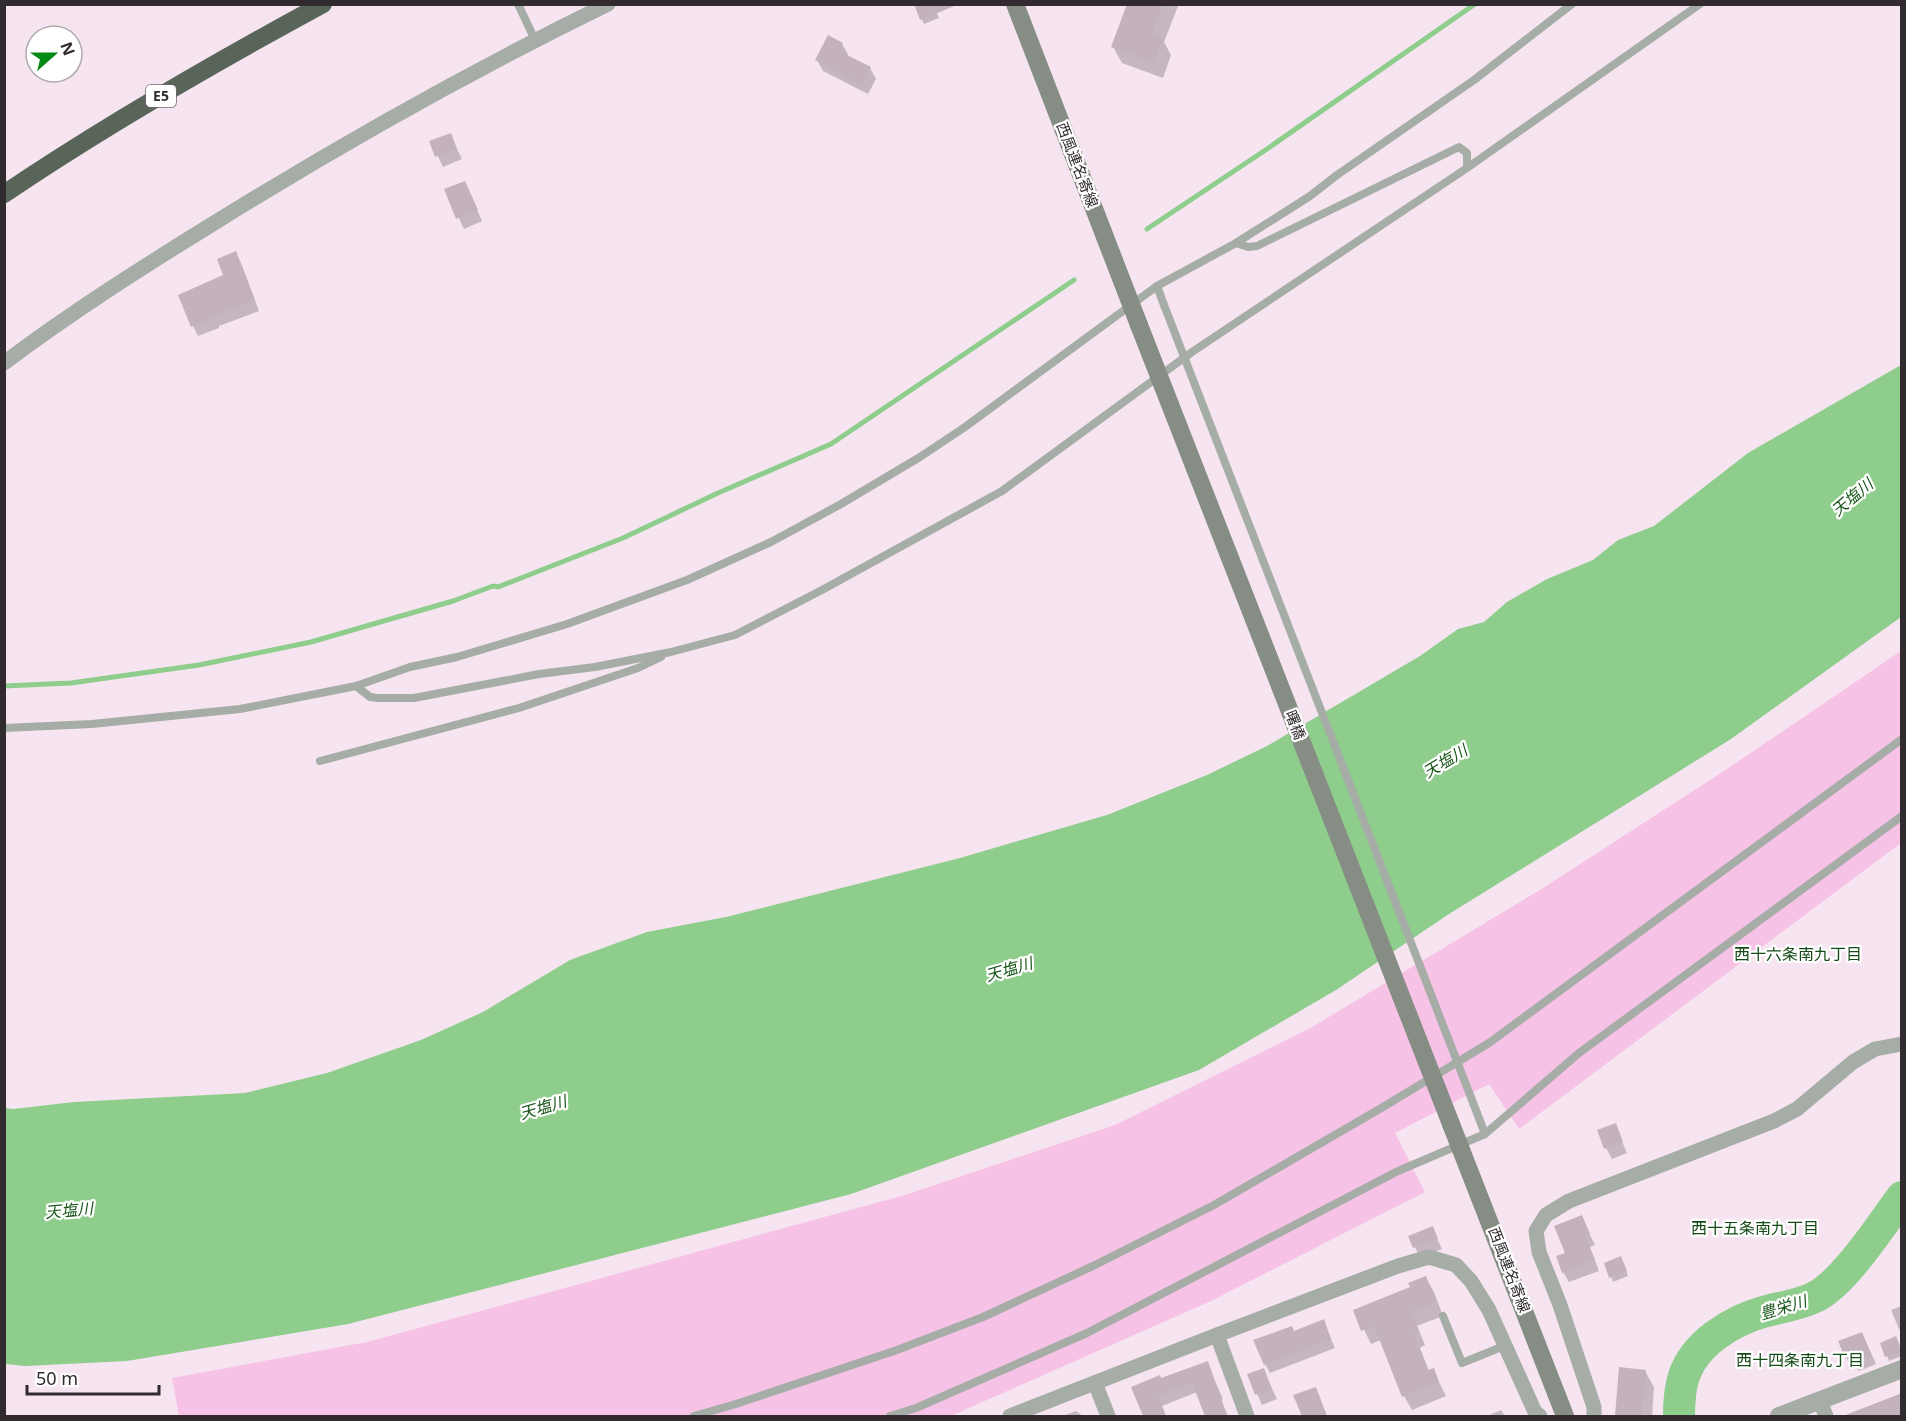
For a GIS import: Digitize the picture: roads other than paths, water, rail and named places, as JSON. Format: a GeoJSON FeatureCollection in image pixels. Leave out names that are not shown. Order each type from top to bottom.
{"type":"FeatureCollection","features":[{"type":"Feature","properties":{"kind":"highway","name":"E5"},"geometry":{"type":"LineString","coordinates":[[4,194],[153,100],[232,53],[323,4]]}},
{"type":"Feature","properties":{"kind":"main road","name":"西風連名寄線"},"geometry":{"type":"LineString","coordinates":[[1015,4],[1140,324]]}},
{"type":"Feature","properties":{"kind":"main road","name":"曙橋"},"geometry":{"type":"LineString","coordinates":[[1140,324],[1451,1124]]}},
{"type":"Feature","properties":{"kind":"main road","name":"西風連名寄線"},"geometry":{"type":"LineString","coordinates":[[1451,1124],[1565,1416]]}},
{"type":"Feature","properties":{"kind":"street"},"geometry":{"type":"LineString","coordinates":[[5,360],[133,273],[355,137],[535,40],[608,4]]}},
{"type":"Feature","properties":{"kind":"street"},"geometry":{"type":"LineString","coordinates":[[1594,1416],[1594,1407],[1560,1305],[1539,1252],[1536,1231],[1546,1215],[1569,1201],[1774,1121],[1797,1109],[1853,1062],[1875,1049],[1902,1044]]}},
{"type":"Feature","properties":{"kind":"street"},"geometry":{"type":"LineString","coordinates":[[1010,1416],[1398,1266],[1429,1257],[1456,1265],[1471,1281],[1489,1310],[1535,1412],[1540,1416]]}},
{"type":"Feature","properties":{"kind":"street"},"geometry":{"type":"LineString","coordinates":[[1217,1335],[1247,1416]]}},
{"type":"Feature","properties":{"kind":"street"},"geometry":{"type":"LineString","coordinates":[[1779,1416],[1823,1409],[1902,1368]]}},
{"type":"Feature","properties":{"kind":"street"},"geometry":{"type":"LineString","coordinates":[[1095,1383],[1108,1416]]}},
{"type":"Feature","properties":{"kind":"lane"},"geometry":{"type":"LineString","coordinates":[[518,4],[535,40]]}},
{"type":"Feature","properties":{"kind":"lane"},"geometry":{"type":"LineString","coordinates":[[4,728],[92,724],[240,709],[356,686],[410,667],[457,657],[567,624],[687,580],[771,542],[841,504],[956,433],[1157,286],[1236,243],[1310,196],[1474,80],[1572,4]]}},
{"type":"Feature","properties":{"kind":"lane"},"geometry":{"type":"LineString","coordinates":[[356,686],[370,697],[414,698],[671,652],[735,635],[822,591],[1002,491],[1192,352],[1467,168],[1700,4]]}},
{"type":"Feature","properties":{"kind":"lane"},"geometry":{"type":"LineString","coordinates":[[1236,243],[1248,247],[1265,243],[1459,147],[1467,153],[1467,168]]}},
{"type":"Feature","properties":{"kind":"lane"},"geometry":{"type":"LineString","coordinates":[[1157,286],[1485,1134]]}},
{"type":"Feature","properties":{"kind":"lane"},"geometry":{"type":"LineString","coordinates":[[320,761],[519,708],[638,668],[671,652]]}},
{"type":"Feature","properties":{"kind":"lane"},"geometry":{"type":"LineString","coordinates":[[694,1416],[897,1350],[983,1317],[1093,1266],[1214,1204],[1489,1043],[1902,739]]}},
{"type":"Feature","properties":{"kind":"lane"},"geometry":{"type":"LineString","coordinates":[[890,1416],[916,1408],[1088,1334],[1398,1171],[1485,1134],[1579,1053],[1902,816]]}},
{"type":"Feature","properties":{"kind":"lane"},"geometry":{"type":"LineString","coordinates":[[1443,1316],[1462,1364],[1504,1346]]}},
{"type":"Feature","properties":{"kind":"water","name":"天塩川"},"geometry":{"type":"Polygon","coordinates":[[[1901,365],[1901,617],[1731,739],[1449,914],[1336,990],[1199,1070],[851,1194],[348,1324],[127,1361],[25,1366],[5,1364],[5,1108],[245,1093],[327,1073],[421,1040],[483,1012],[570,960],[647,932],[726,917],[960,858],[1107,815],[1207,775],[1267,746],[1420,656],[1458,629],[1484,622],[1507,602],[1547,579],[1593,560],[1618,540],[1654,526],[1748,453],[1901,365]]]}},
{"type":"Feature","properties":{"kind":"waterway"},"geometry":{"type":"LineString","coordinates":[[1147,229],[1267,149],[1475,4]]}},
{"type":"Feature","properties":{"kind":"waterway"},"geometry":{"type":"LineString","coordinates":[[4,686],[71,683],[199,665],[311,642],[453,601],[493,586],[498,587],[623,538],[718,493],[831,444],[1074,280]]}},
{"type":"Feature","properties":{"kind":"waterway","name":"豊栄川"},"geometry":{"type":"LineString","coordinates":[[1679,1416],[1684,1376],[1689,1364],[1706,1344],[1739,1321],[1803,1302],[1826,1290],[1862,1252],[1902,1197]]}},
{"type":"Feature","properties":{"kind":"district","name":"西十六条南九丁目"},"geometry":{"type":"Point","coordinates":[1798,954]}},
{"type":"Feature","properties":{"kind":"district","name":"西十五条南九丁目"},"geometry":{"type":"Point","coordinates":[1755,1228]}},
{"type":"Feature","properties":{"kind":"district","name":"西十四条南九丁目"},"geometry":{"type":"Point","coordinates":[1800,1360]}}]}
